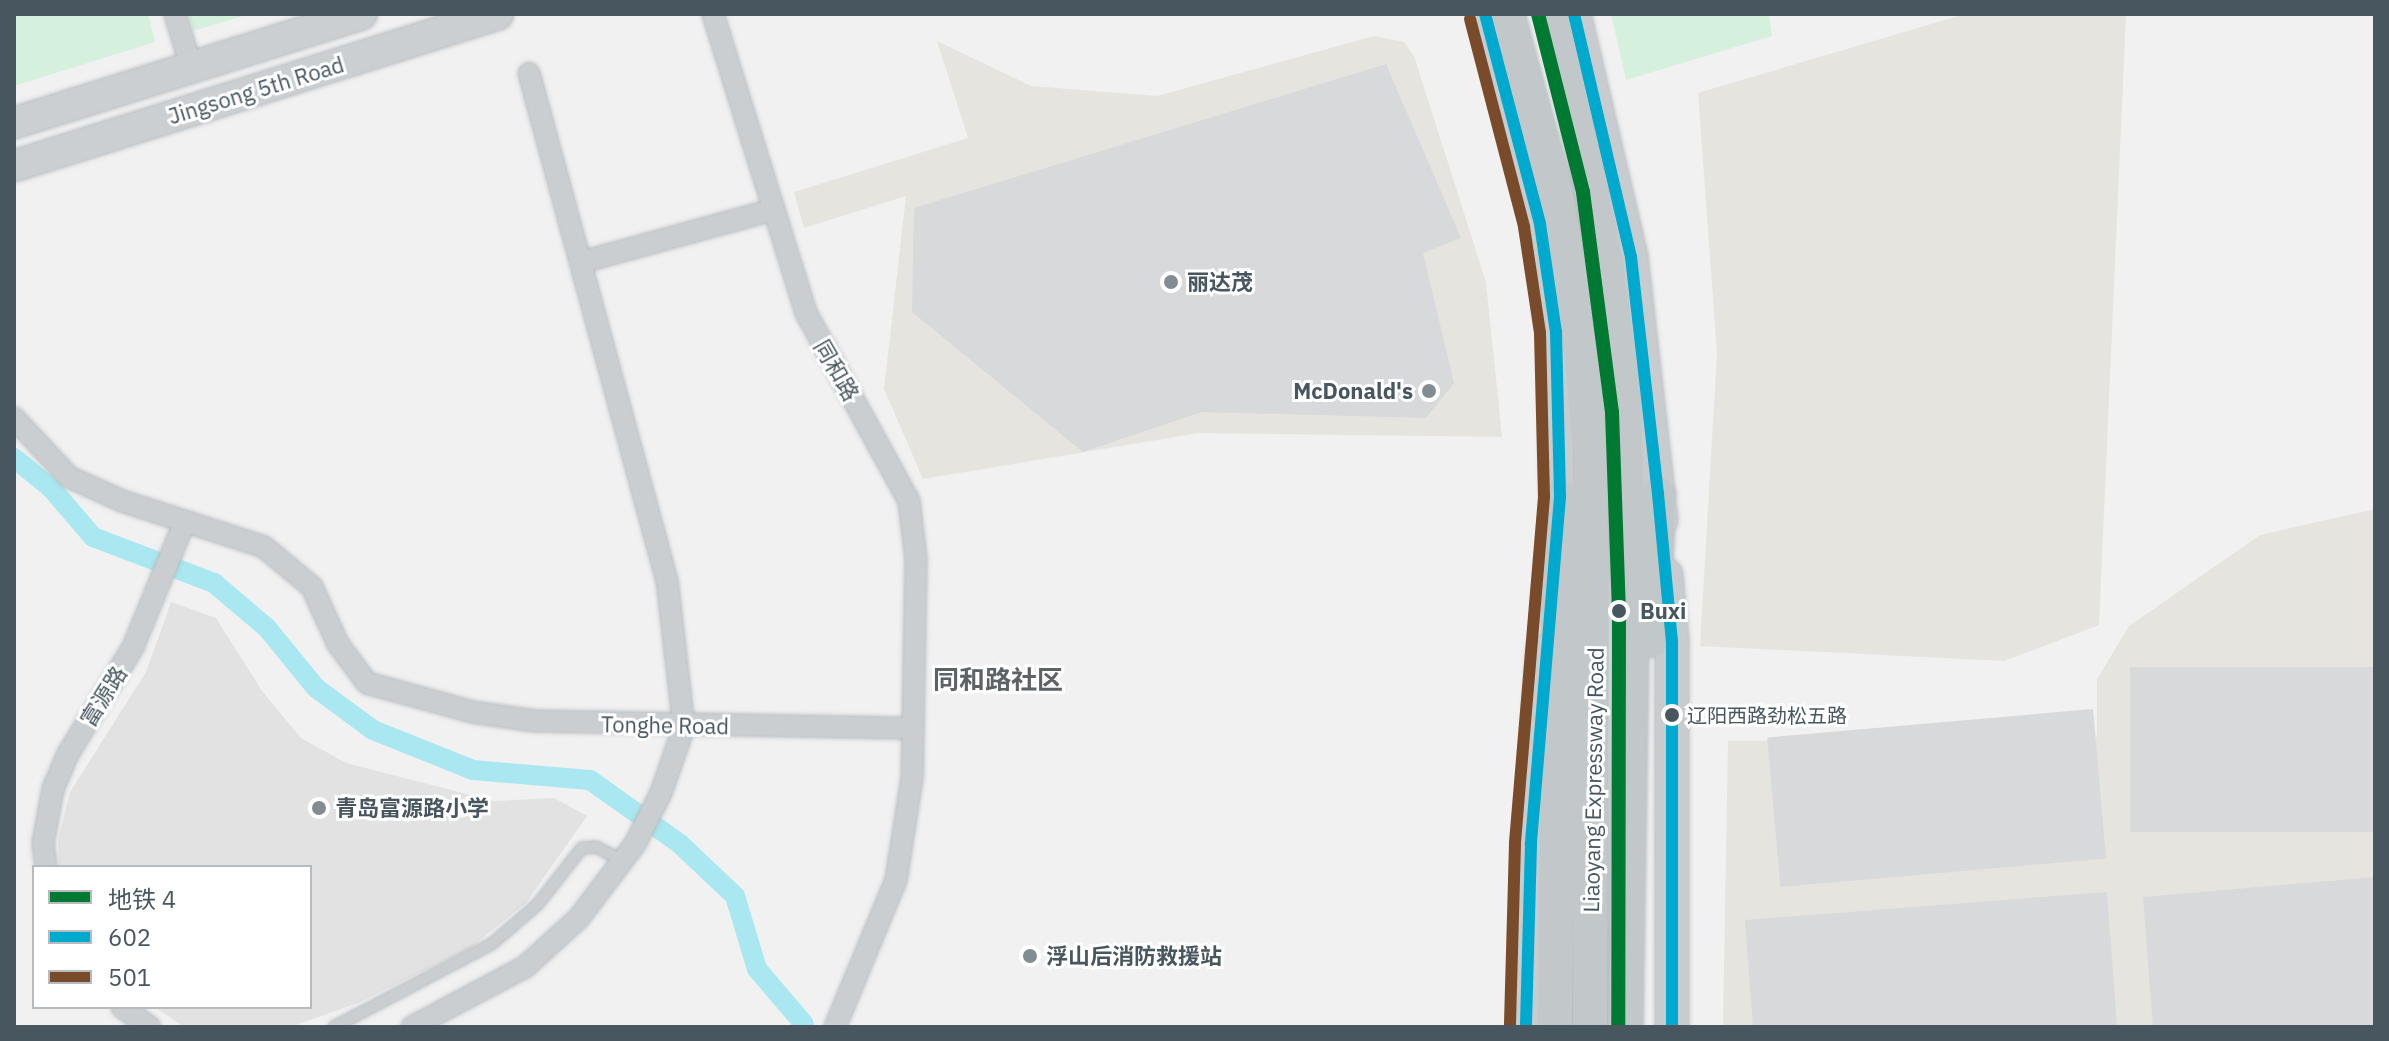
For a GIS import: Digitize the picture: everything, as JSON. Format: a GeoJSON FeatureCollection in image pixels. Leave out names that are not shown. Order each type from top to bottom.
{"type":"FeatureCollection","features":[{"type":"Feature","properties":{"kind":"highway","name":"Liaoyang Expressway Road"},"geometry":{"type":"LineString","coordinates":[[1507,14],[1555,191],[1579,331],[1591,458],[1590,1027]]}},
{"type":"Feature","properties":{"kind":"highway","name":"Liaoyang Expressway Road"},"geometry":{"type":"LineString","coordinates":[[1553,14],[1568,66],[1603,248],[1624,399],[1631,656],[1625,1027]]}},
{"type":"Feature","properties":{"kind":"highway"},"geometry":{"type":"LineString","coordinates":[[1647,1027],[1646,867],[1658,494]]}},
{"type":"Feature","properties":{"kind":"highway"},"geometry":{"type":"LineString","coordinates":[[1555,1027],[1560,497]]}},
{"type":"Feature","properties":{"kind":"main road","name":"Jingsong 5th Road"},"geometry":{"type":"LineString","coordinates":[[14,123],[361,14]]}},
{"type":"Feature","properties":{"kind":"main road","name":"Jingsong 5th Road"},"geometry":{"type":"LineString","coordinates":[[14,166],[498,14]]}},
{"type":"Feature","properties":{"kind":"main road"},"geometry":{"type":"LineString","coordinates":[[1485,14],[1540,224],[1556,332],[1560,497],[1534,798],[1526,1027]]}},
{"type":"Feature","properties":{"kind":"main road"},"geometry":{"type":"LineString","coordinates":[[1574,14],[1631,257],[1658,494],[1672,641],[1672,1027]]}},
{"type":"Feature","properties":{"kind":"street"},"geometry":{"type":"LineString","coordinates":[[175,14],[191,66]]}},
{"type":"Feature","properties":{"kind":"street","name":"同和路"},"geometry":{"type":"LineString","coordinates":[[713,14],[806,313],[909,501],[916,559],[911,728]]}},
{"type":"Feature","properties":{"kind":"street"},"geometry":{"type":"LineString","coordinates":[[412,1027],[525,967],[579,918],[629,853],[661,793],[684,727],[667,581],[529,73]]}},
{"type":"Feature","properties":{"kind":"street"},"geometry":{"type":"LineString","coordinates":[[582,262],[772,210]]}},
{"type":"Feature","properties":{"kind":"street","name":"Tonghe Road"},"geometry":{"type":"LineString","coordinates":[[14,418],[69,477],[182,525],[264,547],[312,587],[338,644],[367,683],[472,712],[684,727],[911,728]]}},
{"type":"Feature","properties":{"kind":"street","name":"富源路"},"geometry":{"type":"LineString","coordinates":[[46,865],[47,814],[68,754],[133,647],[160,590],[182,525]]}},
{"type":"Feature","properties":{"kind":"street"},"geometry":{"type":"LineString","coordinates":[[835,1027],[896,880],[912,778],[911,728]]}},
{"type":"Feature","properties":{"kind":"street"},"geometry":{"type":"LineString","coordinates":[[125,1009],[150,1027]]}},
{"type":"Feature","properties":{"kind":"lane"},"geometry":{"type":"LineString","coordinates":[[334,1027],[493,943],[538,904],[582,848],[596,847],[629,853]]}},
{"type":"Feature","properties":{"kind":"shaded area"},"geometry":{"type":"Polygon","coordinates":[[[1965,14],[2126,14],[2099,625],[2004,661],[1700,646],[1717,353],[1698,93],[1965,14]]]}},
{"type":"Feature","properties":{"kind":"shaded area","name":"丽达茂"},"geometry":{"type":"Polygon","coordinates":[[[1374,36],[1404,42],[1414,56],[1486,282],[1502,437],[1199,433],[923,479],[884,389],[906,196],[804,228],[794,192],[968,138],[937,41],[1031,86],[1157,96],[1374,36]]]}},
{"type":"Feature","properties":{"kind":"shaded area"},"geometry":{"type":"Polygon","coordinates":[[[2375,509],[2375,1027],[1723,1027],[1728,741],[2097,737],[2097,679],[2129,626],[2260,535],[2375,509]]]}},
{"type":"Feature","properties":{"kind":"shaded area","name":"青岛富源路小学"},"geometry":{"type":"Polygon","coordinates":[[[171,602],[216,618],[262,691],[301,738],[346,763],[494,801],[554,798],[587,816],[526,903],[469,949],[358,1003],[290,1027],[185,1027],[157,1009],[312,1009],[312,865],[59,865],[58,840],[70,792],[146,672],[171,602]]]}},
{"type":"Feature","properties":{"kind":"green space"},"geometry":{"type":"Polygon","coordinates":[[[14,14],[148,14],[155,42],[14,86],[14,14]]]}},
{"type":"Feature","properties":{"kind":"green space"},"geometry":{"type":"Polygon","coordinates":[[[188,14],[250,14],[193,31],[188,14]]]}},
{"type":"Feature","properties":{"kind":"green space"},"geometry":{"type":"Polygon","coordinates":[[[1611,14],[1769,14],[1772,36],[1626,80],[1611,14]]]}},
{"type":"Feature","properties":{"kind":"building","name":"丽达茂"},"geometry":{"type":"Polygon","coordinates":[[[1386,64],[1461,238],[1423,253],[1454,383],[1426,418],[1202,412],[1083,452],[912,312],[914,208],[1386,64]]]}},
{"type":"Feature","properties":{"kind":"building"},"geometry":{"type":"Polygon","coordinates":[[[2130,667],[2375,667],[2375,832],[2130,832],[2130,667]]]}},
{"type":"Feature","properties":{"kind":"building"},"geometry":{"type":"Polygon","coordinates":[[[2093,709],[2106,858],[1780,887],[1767,737],[2093,709]]]}},
{"type":"Feature","properties":{"kind":"building"},"geometry":{"type":"Polygon","coordinates":[[[2375,877],[2375,1027],[2153,1027],[2143,897],[2375,877]]]}},
{"type":"Feature","properties":{"kind":"building"},"geometry":{"type":"Polygon","coordinates":[[[2107,892],[2117,1027],[1753,1027],[1745,920],[2107,892]]]}},
{"type":"Feature","properties":{"kind":"waterway"},"geometry":{"type":"LineString","coordinates":[[14,458],[51,488],[93,537],[214,583],[267,628],[316,688],[373,730],[473,770],[590,780],[680,844],[735,896],[757,969],[804,1024]]}},
{"type":"Feature","properties":{"kind":"metro line","name":"4"},"geometry":{"type":"LineString","coordinates":[[1538,14],[1583,192],[1612,412],[1619,611],[1618,1027]]}},
{"type":"Feature","properties":{"kind":"transit line","name":"602"},"geometry":{"type":"LineString","coordinates":[[1485,14],[1540,224],[1556,332],[1560,497],[1531,845],[1526,1027]]}},
{"type":"Feature","properties":{"kind":"transit line","name":"602"},"geometry":{"type":"LineString","coordinates":[[1574,14],[1631,257],[1658,494],[1672,641],[1672,1027]]}},
{"type":"Feature","properties":{"kind":"transit line","name":"501"},"geometry":{"type":"LineString","coordinates":[[1470,19],[1524,227],[1540,333],[1544,497],[1515,844],[1510,1027]]}},
{"type":"Feature","properties":{"kind":"place","name":"丽达茂"},"geometry":{"type":"Point","coordinates":[1171,282]}},
{"type":"Feature","properties":{"kind":"place","name":"McDonald's"},"geometry":{"type":"Point","coordinates":[1429,391]}},
{"type":"Feature","properties":{"kind":"place","name":"Buxi"},"geometry":{"type":"Point","coordinates":[1619,611]}},
{"type":"Feature","properties":{"kind":"place","name":"辽阳西路劲松五路"},"geometry":{"type":"Point","coordinates":[1672,715]}},
{"type":"Feature","properties":{"kind":"place","name":"青岛富源路小学"},"geometry":{"type":"Point","coordinates":[319,808]}},
{"type":"Feature","properties":{"kind":"place","name":"浮山后消防救援站"},"geometry":{"type":"Point","coordinates":[1030,956]}},
{"type":"Feature","properties":{"kind":"district","name":"同和路社区"},"geometry":{"type":"Point","coordinates":[998,680]}}]}
